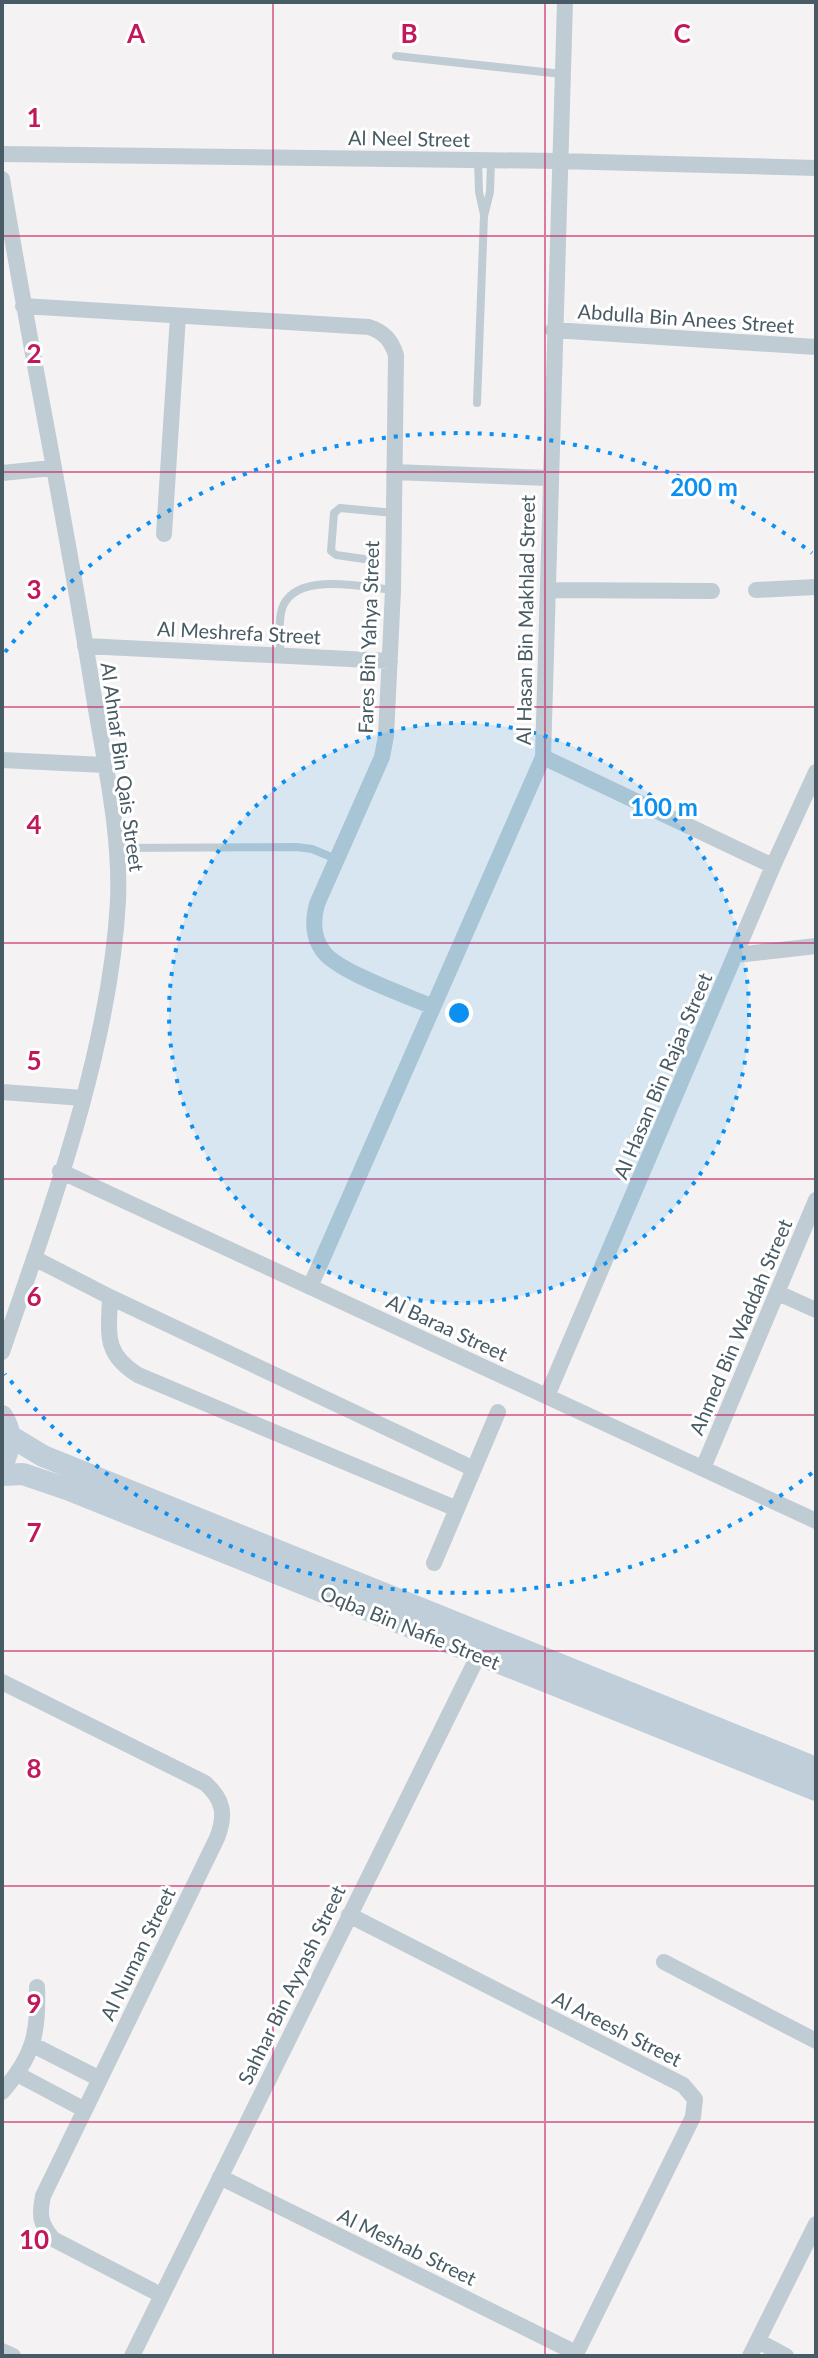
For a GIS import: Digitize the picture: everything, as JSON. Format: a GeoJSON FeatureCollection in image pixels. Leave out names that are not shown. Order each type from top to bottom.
{"type":"FeatureCollection","features":[{"type":"Feature","properties":{"kind":"street","name":"Al Hasan Bin Makhlad Street"},"geometry":{"type":"LineString","coordinates":[[310,1287],[543,757],[553,330],[565,2]]}},
{"type":"Feature","properties":{"kind":"street","name":"Al Neel Street"},"geometry":{"type":"LineString","coordinates":[[2,154],[558,161],[816,168]]}},
{"type":"Feature","properties":{"kind":"street","name":"Al Ahnaf Bin Qais Street"},"geometry":{"type":"LineString","coordinates":[[2,179],[85,646],[117,848],[118,900],[113,961],[83,1098],[2,1352]]}},
{"type":"Feature","properties":{"kind":"street","name":"Fares Bin Yahya Street"},"geometry":{"type":"LineString","coordinates":[[23,306],[369,327],[378,330],[393,345],[396,355],[393,590],[386,736],[382,757],[317,904],[313,921],[323,953],[337,964],[433,1007]]}},
{"type":"Feature","properties":{"kind":"street"},"geometry":{"type":"LineString","coordinates":[[164,534],[178,316]]}},
{"type":"Feature","properties":{"kind":"street","name":"Abdulla Bin Anees Street"},"geometry":{"type":"LineString","coordinates":[[553,330],[816,347]]}},
{"type":"Feature","properties":{"kind":"street"},"geometry":{"type":"LineString","coordinates":[[2,473],[52,468]]}},
{"type":"Feature","properties":{"kind":"street"},"geometry":{"type":"LineString","coordinates":[[394,472],[549,478]]}},
{"type":"Feature","properties":{"kind":"street"},"geometry":{"type":"LineString","coordinates":[[756,590],[816,587]]}},
{"type":"Feature","properties":{"kind":"street"},"geometry":{"type":"LineString","coordinates":[[548,590],[712,591]]}},
{"type":"Feature","properties":{"kind":"street","name":"Al Meshrefa Street"},"geometry":{"type":"LineString","coordinates":[[85,646],[390,661]]}},
{"type":"Feature","properties":{"kind":"street"},"geometry":{"type":"LineString","coordinates":[[543,757],[773,866]]}},
{"type":"Feature","properties":{"kind":"street"},"geometry":{"type":"LineString","coordinates":[[2,760],[104,765]]}},
{"type":"Feature","properties":{"kind":"street","name":"Al Hasan Bin Rajaa Street"},"geometry":{"type":"LineString","coordinates":[[547,1396],[773,866],[810,801],[816,772]]}},
{"type":"Feature","properties":{"kind":"street"},"geometry":{"type":"LineString","coordinates":[[736,955],[816,946]]}},
{"type":"Feature","properties":{"kind":"street"},"geometry":{"type":"LineString","coordinates":[[2,1092],[83,1098]]}},
{"type":"Feature","properties":{"kind":"street","name":"Al Baraa Street"},"geometry":{"type":"LineString","coordinates":[[60,1171],[816,1521]]}},
{"type":"Feature","properties":{"kind":"street","name":"Ahmed Bin Waddah Street"},"geometry":{"type":"LineString","coordinates":[[703,1468],[816,1200]]}},
{"type":"Feature","properties":{"kind":"street"},"geometry":{"type":"LineString","coordinates":[[34,1258],[474,1469]]}},
{"type":"Feature","properties":{"kind":"street"},"geometry":{"type":"LineString","coordinates":[[778,1293],[816,1310]]}},
{"type":"Feature","properties":{"kind":"street"},"geometry":{"type":"LineString","coordinates":[[110,1297],[109,1342],[115,1357],[138,1375],[457,1509]]}},
{"type":"Feature","properties":{"kind":"street"},"geometry":{"type":"LineString","coordinates":[[434,1563],[498,1412]]}},
{"type":"Feature","properties":{"kind":"street"},"geometry":{"type":"LineString","coordinates":[[2,1465],[9,1451],[6,1426]]}},
{"type":"Feature","properties":{"kind":"street","name":"Oqba Bin Nafie Street"},"geometry":{"type":"LineString","coordinates":[[6,1426],[43,1456],[496,1638],[815,1781]]}},
{"type":"Feature","properties":{"kind":"street","name":"Oqba Bin Nafie Street"},"geometry":{"type":"LineString","coordinates":[[2,1475],[23,1474],[67,1489],[477,1655],[815,1781]]}},
{"type":"Feature","properties":{"kind":"street","name":"Sahhar Bin Ayyash Street"},"geometry":{"type":"LineString","coordinates":[[132,2356],[477,1655],[496,1638]]}},
{"type":"Feature","properties":{"kind":"street","name":"Al Numan Street"},"geometry":{"type":"LineString","coordinates":[[2,1682],[205,1783],[216,1793],[222,1805],[223,1821],[217,1838],[43,2196],[39,2212],[42,2226],[53,2239],[161,2295]]}},
{"type":"Feature","properties":{"kind":"street","name":"Al Areesh Street"},"geometry":{"type":"LineString","coordinates":[[349,1915],[683,2085],[695,2099],[693,2117],[576,2354]]}},
{"type":"Feature","properties":{"kind":"street"},"geometry":{"type":"LineString","coordinates":[[664,1962],[816,2041]]}},
{"type":"Feature","properties":{"kind":"street"},"geometry":{"type":"LineString","coordinates":[[2,2092],[17,2074],[33,2045],[38,2011],[37,1987]]}},
{"type":"Feature","properties":{"kind":"street"},"geometry":{"type":"LineString","coordinates":[[33,2045],[100,2079]]}},
{"type":"Feature","properties":{"kind":"street"},"geometry":{"type":"LineString","coordinates":[[17,2074],[85,2110]]}},
{"type":"Feature","properties":{"kind":"street","name":"Al Meshab Street"},"geometry":{"type":"LineString","coordinates":[[220,2177],[576,2354]]}},
{"type":"Feature","properties":{"kind":"street"},"geometry":{"type":"LineString","coordinates":[[786,2356],[754,2348],[816,2224]]}},
{"type":"Feature","properties":{"kind":"street"},"geometry":{"type":"LineString","coordinates":[[2,2351],[13,2356]]}},
{"type":"Feature","properties":{"kind":"lane"},"geometry":{"type":"LineString","coordinates":[[396,56],[562,74]]}},
{"type":"Feature","properties":{"kind":"lane"},"geometry":{"type":"LineString","coordinates":[[477,403],[484,216],[490,192],[484,160]]}},
{"type":"Feature","properties":{"kind":"lane"},"geometry":{"type":"LineString","coordinates":[[364,559],[336,555],[331,551],[336,510],[394,513]]}},
{"type":"Feature","properties":{"kind":"lane"},"geometry":{"type":"LineString","coordinates":[[280,655],[282,606],[293,593],[309,586],[333,584],[393,590]]}},
{"type":"Feature","properties":{"kind":"lane"},"geometry":{"type":"LineString","coordinates":[[117,848],[297,847],[312,849],[336,859]]}}]}
